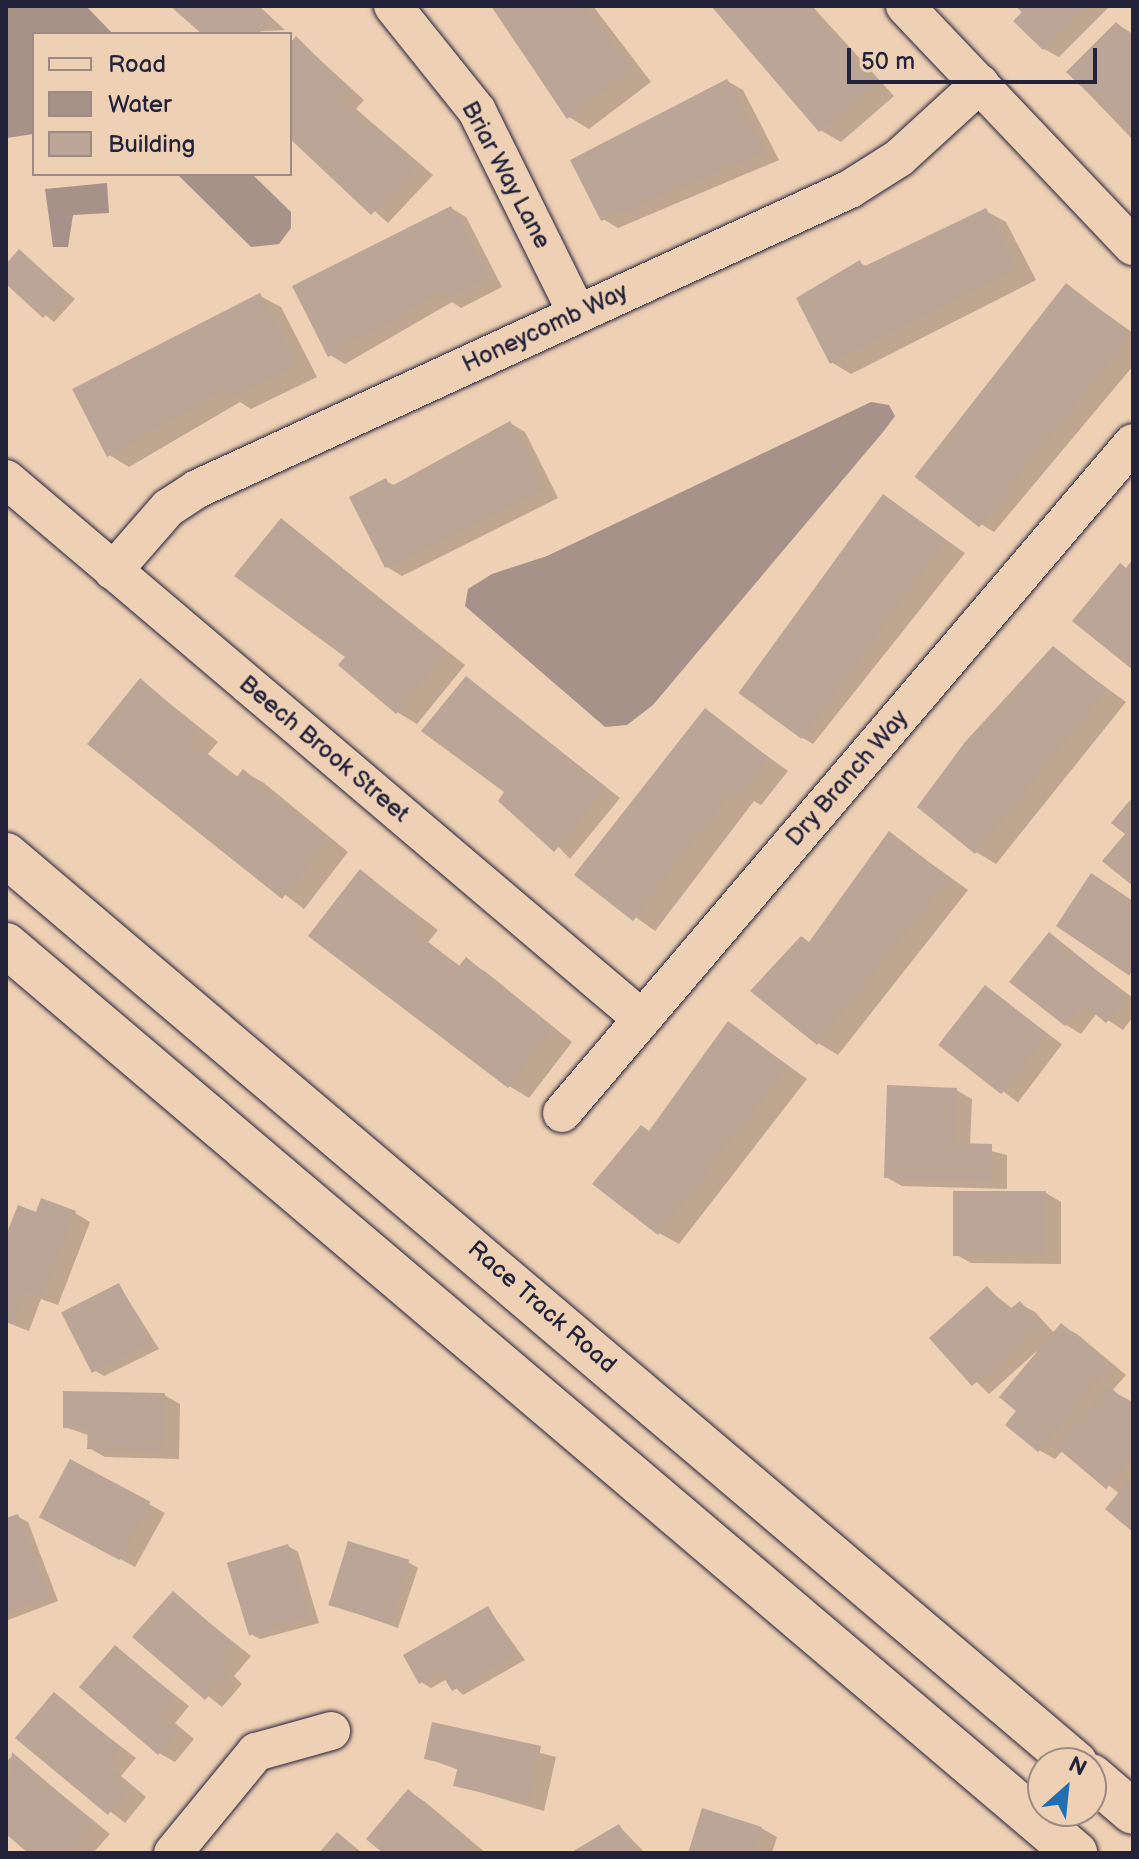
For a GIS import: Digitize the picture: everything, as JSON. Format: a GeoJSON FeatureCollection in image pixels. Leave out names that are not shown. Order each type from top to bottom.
{"type":"FeatureCollection","features":[{"type":"Feature","properties":{"kind":"main road","name":"Race Track Road"},"geometry":{"type":"LineString","coordinates":[[6,855],[1056,1747]]}},
{"type":"Feature","properties":{"kind":"main road"},"geometry":{"type":"LineString","coordinates":[[6,945],[1075,1853]]}},
{"type":"Feature","properties":{"kind":"main road"},"geometry":{"type":"LineString","coordinates":[[1107,1790],[1133,1812]]}},
{"type":"Feature","properties":{"kind":"street","name":"Briar Way Lane"},"geometry":{"type":"LineString","coordinates":[[393,6],[477,111],[577,313]]}},
{"type":"Feature","properties":{"kind":"street"},"geometry":{"type":"LineString","coordinates":[[905,6],[1133,246]]}},
{"type":"Feature","properties":{"kind":"street","name":"Honeycomb Way"},"geometry":{"type":"LineString","coordinates":[[113,571],[168,508],[197,489],[850,189],[899,158],[980,84]]}},
{"type":"Feature","properties":{"kind":"street","name":"Dry Branch Way"},"geometry":{"type":"LineString","coordinates":[[562,1113],[1133,443]]}},
{"type":"Feature","properties":{"kind":"street","name":"Beech Brook Street"},"geometry":{"type":"LineString","coordinates":[[6,479],[641,1018]]}},
{"type":"Feature","properties":{"kind":"street"},"geometry":{"type":"LineString","coordinates":[[173,1853],[256,1752],[331,1731]]}},
{"type":"Feature","properties":{"kind":"water"},"geometry":{"type":"Polygon","coordinates":[[[6,6],[86,6],[111,32],[32,32],[32,134],[6,138],[6,6]]]}},
{"type":"Feature","properties":{"kind":"water"},"geometry":{"type":"Polygon","coordinates":[[[179,176],[254,176],[291,212],[291,228],[279,244],[251,247],[179,176]]]}},
{"type":"Feature","properties":{"kind":"water"},"geometry":{"type":"Polygon","coordinates":[[[107,183],[109,213],[73,215],[68,247],[53,247],[45,189],[107,183]]]}},
{"type":"Feature","properties":{"kind":"water"},"geometry":{"type":"Polygon","coordinates":[[[871,402],[889,405],[895,416],[653,705],[627,725],[605,727],[465,606],[468,589],[492,574],[547,556],[871,402]]]}},
{"type":"Feature","properties":{"kind":"building"},"geometry":{"type":"Polygon","coordinates":[[[170,6],[255,6],[271,20],[260,32],[200,32],[170,6]]]}},
{"type":"Feature","properties":{"kind":"building"},"geometry":{"type":"Polygon","coordinates":[[[491,6],[583,6],[632,70],[567,119],[491,6]]]}},
{"type":"Feature","properties":{"kind":"building"},"geometry":{"type":"Polygon","coordinates":[[[711,6],[810,6],[875,84],[819,132],[711,6]]]}},
{"type":"Feature","properties":{"kind":"building"},"geometry":{"type":"Polygon","coordinates":[[[1015,6],[1087,6],[1043,50],[1013,21],[1022,12],[1015,6]]]}},
{"type":"Feature","properties":{"kind":"building"},"geometry":{"type":"Polygon","coordinates":[[[1116,22],[1133,38],[1133,135],[1066,72],[1116,22]]]}},
{"type":"Feature","properties":{"kind":"building"},"geometry":{"type":"Polygon","coordinates":[[[296,36],[350,90],[342,99],[419,165],[371,215],[292,141],[292,41],[296,36]]]}},
{"type":"Feature","properties":{"kind":"building"},"geometry":{"type":"Polygon","coordinates":[[[727,79],[765,152],[601,221],[570,160],[727,79]]]}},
{"type":"Feature","properties":{"kind":"building"},"geometry":{"type":"Polygon","coordinates":[[[451,206],[488,278],[444,300],[440,292],[328,357],[292,286],[451,206]]]}},
{"type":"Feature","properties":{"kind":"building"},"geometry":{"type":"Polygon","coordinates":[[[986,208],[1017,268],[830,364],[796,298],[860,260],[863,267],[986,208]]]}},
{"type":"Feature","properties":{"kind":"building"},"geometry":{"type":"Polygon","coordinates":[[[19,249],[66,292],[43,318],[6,284],[6,264],[19,249]]]}},
{"type":"Feature","properties":{"kind":"building"},"geometry":{"type":"Polygon","coordinates":[[[1066,283],[1131,333],[979,527],[915,477],[1066,283]]]}},
{"type":"Feature","properties":{"kind":"building"},"geometry":{"type":"Polygon","coordinates":[[[260,293],[298,365],[229,398],[224,389],[107,457],[72,389],[260,293]]]}},
{"type":"Feature","properties":{"kind":"building"},"geometry":{"type":"Polygon","coordinates":[[[510,421],[544,489],[385,568],[349,497],[386,478],[390,487],[510,421]]]}},
{"type":"Feature","properties":{"kind":"building"},"geometry":{"type":"Polygon","coordinates":[[[883,494],[946,540],[802,739],[738,693],[883,494]]]}},
{"type":"Feature","properties":{"kind":"building"},"geometry":{"type":"Polygon","coordinates":[[[281,518],[446,652],[396,714],[338,665],[345,657],[234,576],[281,518]]]}},
{"type":"Feature","properties":{"kind":"building"},"geometry":{"type":"Polygon","coordinates":[[[1133,559],[1133,670],[1072,621],[1120,563],[1126,568],[1133,559]]]}},
{"type":"Feature","properties":{"kind":"building"},"geometry":{"type":"Polygon","coordinates":[[[1053,646],[1107,689],[975,854],[917,807],[965,742],[1053,646]]]}},
{"type":"Feature","properties":{"kind":"building"},"geometry":{"type":"Polygon","coordinates":[[[466,676],[606,787],[554,852],[498,801],[504,792],[421,731],[466,676]]]}},
{"type":"Feature","properties":{"kind":"building"},"geometry":{"type":"Polygon","coordinates":[[[140,678],[199,729],[189,741],[236,778],[243,769],[329,840],[282,899],[87,744],[140,678]]]}},
{"type":"Feature","properties":{"kind":"building"},"geometry":{"type":"Polygon","coordinates":[[[705,708],[769,758],[740,795],[733,790],[633,921],[574,875],[705,708]]]}},
{"type":"Feature","properties":{"kind":"building"},"geometry":{"type":"Polygon","coordinates":[[[1130,800],[1133,803],[1133,886],[1102,861],[1125,834],[1111,823],[1130,800]]]}},
{"type":"Feature","properties":{"kind":"building"},"geometry":{"type":"Polygon","coordinates":[[[889,831],[949,878],[817,1045],[750,991],[801,936],[809,942],[889,831]]]}},
{"type":"Feature","properties":{"kind":"building"},"geometry":{"type":"Polygon","coordinates":[[[360,869],[419,917],[410,929],[459,966],[466,957],[553,1029],[508,1088],[308,936],[360,869]]]}},
{"type":"Feature","properties":{"kind":"building"},"geometry":{"type":"Polygon","coordinates":[[[1091,873],[1133,901],[1130,976],[1056,926],[1091,873]]]}},
{"type":"Feature","properties":{"kind":"building"},"geometry":{"type":"Polygon","coordinates":[[[1049,932],[1128,996],[1106,1023],[1083,1004],[1065,1026],[1009,982],[1049,932]]]}},
{"type":"Feature","properties":{"kind":"building"},"geometry":{"type":"Polygon","coordinates":[[[985,985],[1048,1034],[1001,1094],[938,1045],[985,985]]]}},
{"type":"Feature","properties":{"kind":"building"},"geometry":{"type":"Polygon","coordinates":[[[728,1021],[788,1066],[658,1235],[592,1184],[641,1125],[649,1131],[728,1021]]]}},
{"type":"Feature","properties":{"kind":"building"},"geometry":{"type":"Polygon","coordinates":[[[887,1085],[957,1088],[955,1143],[992,1144],[992,1181],[884,1178],[887,1085]]]}},
{"type":"Feature","properties":{"kind":"building"},"geometry":{"type":"Polygon","coordinates":[[[953,1191],[1046,1191],[1046,1256],[953,1256],[953,1191]]]}},
{"type":"Feature","properties":{"kind":"building"},"geometry":{"type":"Polygon","coordinates":[[[41,1198],[76,1211],[42,1298],[25,1292],[13,1324],[6,1321],[6,1235],[18,1205],[36,1212],[41,1198]]]}},
{"type":"Feature","properties":{"kind":"building"},"geometry":{"type":"Polygon","coordinates":[[[119,1283],[150,1344],[92,1373],[61,1313],[119,1283]]]}},
{"type":"Feature","properties":{"kind":"building"},"geometry":{"type":"Polygon","coordinates":[[[987,1286],[1009,1310],[1020,1301],[1041,1325],[972,1386],[929,1338],[987,1286]]]}},
{"type":"Feature","properties":{"kind":"building"},"geometry":{"type":"Polygon","coordinates":[[[1061,1323],[1112,1365],[1038,1452],[1005,1425],[1016,1411],[999,1397],[1061,1323]]]}},
{"type":"Feature","properties":{"kind":"building"},"geometry":{"type":"Polygon","coordinates":[[[1109,1386],[1129,1404],[1133,1399],[1133,1458],[1106,1489],[1056,1447],[1109,1386]]]}},
{"type":"Feature","properties":{"kind":"building"},"geometry":{"type":"Polygon","coordinates":[[[63,1391],[165,1393],[164,1451],[87,1449],[88,1429],[63,1428],[63,1391]]]}},
{"type":"Feature","properties":{"kind":"building"},"geometry":{"type":"Polygon","coordinates":[[[70,1459],[150,1502],[119,1560],[39,1517],[70,1459]]]}},
{"type":"Feature","properties":{"kind":"building"},"geometry":{"type":"Polygon","coordinates":[[[1133,1475],[1133,1532],[1105,1509],[1133,1475]]]}},
{"type":"Feature","properties":{"kind":"building"},"geometry":{"type":"Polygon","coordinates":[[[18,1514],[49,1596],[6,1612],[6,1518],[18,1514]]]}},
{"type":"Feature","properties":{"kind":"building"},"geometry":{"type":"Polygon","coordinates":[[[348,1541],[409,1560],[390,1624],[328,1605],[348,1541]]]}},
{"type":"Feature","properties":{"kind":"building"},"geometry":{"type":"Polygon","coordinates":[[[288,1544],[310,1617],[249,1635],[227,1563],[288,1544]]]}},
{"type":"Feature","properties":{"kind":"building"},"geometry":{"type":"Polygon","coordinates":[[[173,1591],[236,1646],[219,1666],[228,1674],[205,1700],[132,1637],[173,1591]]]}},
{"type":"Feature","properties":{"kind":"building"},"geometry":{"type":"Polygon","coordinates":[[[488,1606],[516,1654],[452,1691],[440,1671],[419,1684],[403,1655],[488,1606]]]}},
{"type":"Feature","properties":{"kind":"building"},"geometry":{"type":"Polygon","coordinates":[[[115,1645],[175,1696],[161,1713],[180,1729],[158,1755],[79,1687],[115,1645]]]}},
{"type":"Feature","properties":{"kind":"building"},"geometry":{"type":"Polygon","coordinates":[[[54,1692],[121,1748],[107,1766],[132,1787],[108,1815],[15,1738],[54,1692]]]}},
{"type":"Feature","properties":{"kind":"building"},"geometry":{"type":"Polygon","coordinates":[[[432,1722],[541,1746],[529,1803],[453,1786],[458,1766],[424,1759],[432,1722]]]}},
{"type":"Feature","properties":{"kind":"building"},"geometry":{"type":"Polygon","coordinates":[[[12,1752],[95,1824],[70,1853],[28,1853],[6,1834],[12,1752]]]}},
{"type":"Feature","properties":{"kind":"building"},"geometry":{"type":"Polygon","coordinates":[[[408,1789],[474,1845],[468,1853],[383,1853],[366,1839],[408,1789]]]}},
{"type":"Feature","properties":{"kind":"building"},"geometry":{"type":"Polygon","coordinates":[[[702,1808],[762,1827],[754,1853],[688,1853],[702,1808]]]}},
{"type":"Feature","properties":{"kind":"building"},"geometry":{"type":"Polygon","coordinates":[[[619,1824],[636,1853],[570,1853],[619,1824]]]}},
{"type":"Feature","properties":{"kind":"building"},"geometry":{"type":"Polygon","coordinates":[[[337,1832],[362,1853],[319,1853],[337,1832]]]}}]}
